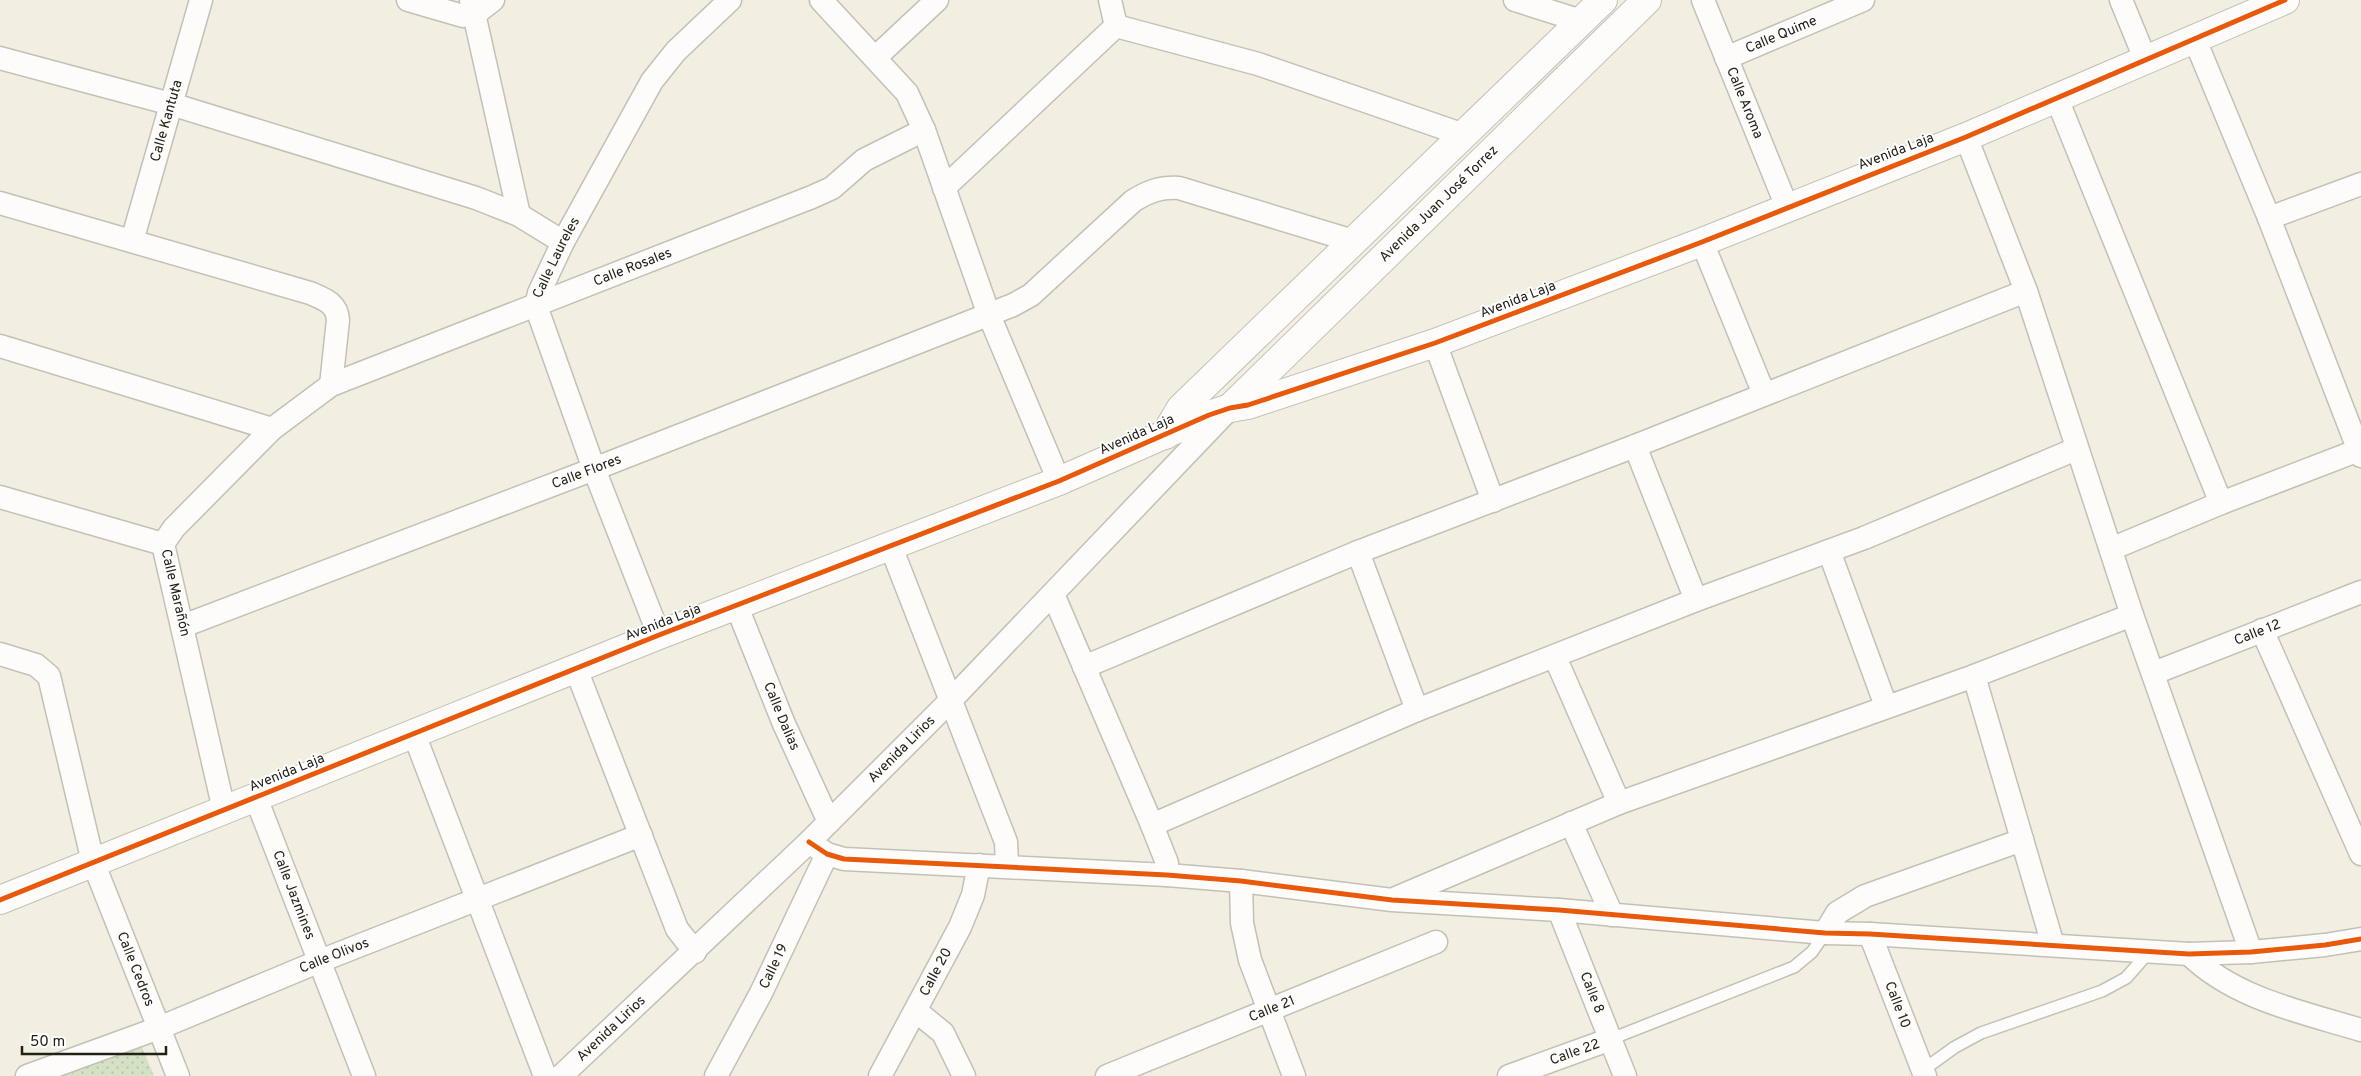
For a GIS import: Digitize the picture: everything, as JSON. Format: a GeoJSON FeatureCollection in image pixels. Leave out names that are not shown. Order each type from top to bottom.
{"type":"FeatureCollection","features":[{"type":"Feature","properties":{"kind":"street","name":"Calle Kantuta"},"geometry":{"type":"LineString","coordinates":[[132,241],[201,0]]}},
{"type":"Feature","properties":{"kind":"street"},"geometry":{"type":"LineString","coordinates":[[408,0],[463,16],[473,7],[493,0]]}},
{"type":"Feature","properties":{"kind":"street","name":"Calle Laureles"},"geometry":{"type":"LineString","coordinates":[[659,636],[594,469],[536,306],[539,293],[563,242],[652,81],[676,51],[730,0]]}},
{"type":"Feature","properties":{"kind":"street"},"geometry":{"type":"LineString","coordinates":[[821,0],[876,57],[907,93],[924,130],[989,315],[1059,481]]}},
{"type":"Feature","properties":{"kind":"street"},"geometry":{"type":"LineString","coordinates":[[876,57],[937,0]]}},
{"type":"Feature","properties":{"kind":"street"},"geometry":{"type":"LineString","coordinates":[[1110,0],[1116,26]]}},
{"type":"Feature","properties":{"kind":"street"},"geometry":{"type":"LineString","coordinates":[[1515,0],[1582,21]]}},
{"type":"Feature","properties":{"kind":"street"},"geometry":{"type":"LineString","coordinates":[[1165,434],[1181,408],[1603,0]]}},
{"type":"Feature","properties":{"kind":"street","name":"Avenida Juan José Torrez"},"geometry":{"type":"LineString","coordinates":[[1230,408],[1647,0]]}},
{"type":"Feature","properties":{"kind":"street","name":"Calle Aroma"},"geometry":{"type":"LineString","coordinates":[[1703,0],[1787,207]]}},
{"type":"Feature","properties":{"kind":"street","name":"Calle Quime"},"geometry":{"type":"LineString","coordinates":[[1726,58],[1863,0]]}},
{"type":"Feature","properties":{"kind":"street"},"geometry":{"type":"LineString","coordinates":[[2121,0],[2146,61]]}},
{"type":"Feature","properties":{"kind":"street","name":"Avenida Laja"},"geometry":{"type":"LineString","coordinates":[[0,900],[659,636],[1059,481],[1165,434],[1230,408],[1248,406],[1435,344],[1702,242],[1966,137],[2195,40],[2281,1]]}},
{"type":"Feature","properties":{"kind":"street"},"geometry":{"type":"LineString","coordinates":[[473,7],[519,215]]}},
{"type":"Feature","properties":{"kind":"street"},"geometry":{"type":"LineString","coordinates":[[1116,26],[1258,64],[1464,135]]}},
{"type":"Feature","properties":{"kind":"street"},"geometry":{"type":"LineString","coordinates":[[944,188],[1116,26]]}},
{"type":"Feature","properties":{"kind":"street"},"geometry":{"type":"LineString","coordinates":[[2111,549],[2221,503],[2360,453],[2269,218],[2195,40]]}},
{"type":"Feature","properties":{"kind":"street"},"geometry":{"type":"LineString","coordinates":[[0,58],[171,104],[476,198],[519,215],[563,242]]}},
{"type":"Feature","properties":{"kind":"street"},"geometry":{"type":"LineString","coordinates":[[2057,98],[2221,503]]}},
{"type":"Feature","properties":{"kind":"street","name":"Calle Rosales"},"geometry":{"type":"LineString","coordinates":[[331,386],[812,197],[832,188],[864,160],[924,130]]}},
{"type":"Feature","properties":{"kind":"street"},"geometry":{"type":"LineString","coordinates":[[1966,137],[2026,291],[2076,449],[2132,615],[2251,952]]}},
{"type":"Feature","properties":{"kind":"street"},"geometry":{"type":"LineString","coordinates":[[2269,218],[2361,184]]}},
{"type":"Feature","properties":{"kind":"street","name":"Calle Flores"},"geometry":{"type":"LineString","coordinates":[[183,626],[989,315],[1031,295],[1132,201],[1148,191],[1161,187],[1179,188],[1353,241]]}},
{"type":"Feature","properties":{"kind":"street"},"geometry":{"type":"LineString","coordinates":[[0,203],[310,293],[329,301],[337,310],[338,320],[331,386]]}},
{"type":"Feature","properties":{"kind":"street"},"geometry":{"type":"LineString","coordinates":[[1702,242],[1764,394]]}},
{"type":"Feature","properties":{"kind":"street"},"geometry":{"type":"LineString","coordinates":[[1084,667],[1358,552],[1635,446],[2026,291]]}},
{"type":"Feature","properties":{"kind":"street"},"geometry":{"type":"LineString","coordinates":[[1435,344],[1493,501]]}},
{"type":"Feature","properties":{"kind":"street"},"geometry":{"type":"LineString","coordinates":[[0,346],[272,429]]}},
{"type":"Feature","properties":{"kind":"street","name":"Calle Marañón"},"geometry":{"type":"LineString","coordinates":[[224,810],[163,544],[174,528],[272,429],[331,386]]}},
{"type":"Feature","properties":{"kind":"street","name":"Avenida Lirios"},"geometry":{"type":"LineString","coordinates":[[561,1076],[695,952],[818,848],[829,822],[952,699],[1230,408]]}},
{"type":"Feature","properties":{"kind":"street"},"geometry":{"type":"LineString","coordinates":[[1635,446],[1696,600]]}},
{"type":"Feature","properties":{"kind":"street"},"geometry":{"type":"LineString","coordinates":[[1152,825],[1417,710],[1696,600],[1829,551],[2076,449]]}},
{"type":"Feature","properties":{"kind":"street"},"geometry":{"type":"LineString","coordinates":[[0,497],[163,544]]}},
{"type":"Feature","properties":{"kind":"street"},"geometry":{"type":"LineString","coordinates":[[891,547],[952,699],[1006,842],[1007,866]]}},
{"type":"Feature","properties":{"kind":"street"},"geometry":{"type":"LineString","coordinates":[[1829,551],[1886,706]]}},
{"type":"Feature","properties":{"kind":"street"},"geometry":{"type":"LineString","coordinates":[[1358,552],[1417,710]]}},
{"type":"Feature","properties":{"kind":"street","name":"Calle 12"},"geometry":{"type":"LineString","coordinates":[[2154,673],[2361,592]]}},
{"type":"Feature","properties":{"kind":"street"},"geometry":{"type":"LineString","coordinates":[[1053,594],[1152,825],[1167,863],[1167,875]]}},
{"type":"Feature","properties":{"kind":"street","name":"Calle Dalias"},"geometry":{"type":"LineString","coordinates":[[737,607],[784,724],[829,822]]}},
{"type":"Feature","properties":{"kind":"street"},"geometry":{"type":"LineString","coordinates":[[1392,900],[1619,803],[1974,676],[2132,615]]}},
{"type":"Feature","properties":{"kind":"street"},"geometry":{"type":"LineString","coordinates":[[2262,630],[2361,854]]}},
{"type":"Feature","properties":{"kind":"street","name":"Calle Cedros"},"geometry":{"type":"LineString","coordinates":[[0,654],[36,665],[48,676],[93,862],[178,1076]]}},
{"type":"Feature","properties":{"kind":"street"},"geometry":{"type":"LineString","coordinates":[[1555,657],[1619,803]]}},
{"type":"Feature","properties":{"kind":"street"},"geometry":{"type":"LineString","coordinates":[[576,669],[677,929],[695,952]]}},
{"type":"Feature","properties":{"kind":"street"},"geometry":{"type":"LineString","coordinates":[[1974,676],[2053,945]]}},
{"type":"Feature","properties":{"kind":"street"},"geometry":{"type":"LineString","coordinates":[[414,734],[545,1076]]}},
{"type":"Feature","properties":{"kind":"street","name":"Calle Jazmines"},"geometry":{"type":"LineString","coordinates":[[256,798],[364,1076]]}},
{"type":"Feature","properties":{"kind":"street"},"geometry":{"type":"LineString","coordinates":[[1571,823],[1612,914]]}},
{"type":"Feature","properties":{"kind":"street","name":"Calle Olivos"},"geometry":{"type":"LineString","coordinates":[[27,1076],[159,1028],[320,961],[641,835]]}},
{"type":"Feature","properties":{"kind":"street"},"geometry":{"type":"LineString","coordinates":[[1825,933],[1837,914],[1865,896],[2022,840]]}},
{"type":"Feature","properties":{"kind":"street"},"geometry":{"type":"LineString","coordinates":[[818,848],[844,859],[1167,875],[1241,881],[1392,900],[1612,914],[1825,933],[1870,934],[2189,954],[2251,952],[2325,945],[2361,939]]}},
{"type":"Feature","properties":{"kind":"street","name":"Calle 19"},"geometry":{"type":"LineString","coordinates":[[716,1076],[761,993],[818,848]]}},
{"type":"Feature","properties":{"kind":"street","name":"Calle 20"},"geometry":{"type":"LineString","coordinates":[[880,1076],[960,927],[973,895],[979,865]]}},
{"type":"Feature","properties":{"kind":"street"},"geometry":{"type":"LineString","coordinates":[[1241,881],[1242,923],[1250,960],[1294,1076]]}},
{"type":"Feature","properties":{"kind":"street","name":"Calle 8"},"geometry":{"type":"LineString","coordinates":[[1559,910],[1626,1076]]}},
{"type":"Feature","properties":{"kind":"street","name":"Calle 10"},"geometry":{"type":"LineString","coordinates":[[1870,934],[1918,1074]]}},
{"type":"Feature","properties":{"kind":"street","name":"Calle 21"},"geometry":{"type":"LineString","coordinates":[[1107,1076],[1436,942]]}},
{"type":"Feature","properties":{"kind":"street"},"geometry":{"type":"LineString","coordinates":[[2189,954],[2202,967],[2225,983],[2256,997],[2361,1030]]}},
{"type":"Feature","properties":{"kind":"street"},"geometry":{"type":"LineString","coordinates":[[916,1011],[943,1033],[964,1076]]}},
{"type":"Feature","properties":{"kind":"street","name":"Calle 22"},"geometry":{"type":"LineString","coordinates":[[1509,1076],[1612,1039]]}},
{"type":"Feature","properties":{"kind":"lane"},"geometry":{"type":"LineString","coordinates":[[1612,1039],[1794,967],[1812,952],[1825,933]]}},
{"type":"Feature","properties":{"kind":"lane"},"geometry":{"type":"LineString","coordinates":[[1918,1074],[1955,1047],[1981,1033],[2102,991],[2126,978],[2149,952]]}},
{"type":"Feature","properties":{"kind":"green space"},"geometry":{"type":"Polygon","coordinates":[[[141,1045],[154,1076],[58,1076],[141,1045]]]}},
{"type":"Feature","properties":{"kind":"cycle path"},"geometry":{"type":"LineString","coordinates":[[0,900],[659,635],[1059,481],[1209,415],[1230,408],[1248,405],[1435,343],[1702,242],[1966,137],[2285,0]]}},
{"type":"Feature","properties":{"kind":"cycle path"},"geometry":{"type":"LineString","coordinates":[[809,842],[827,854],[844,859],[1167,875],[1241,881],[1392,900],[1559,910],[1825,933],[1870,934],[2189,954],[2251,952],[2325,945],[2361,939]]}}]}
